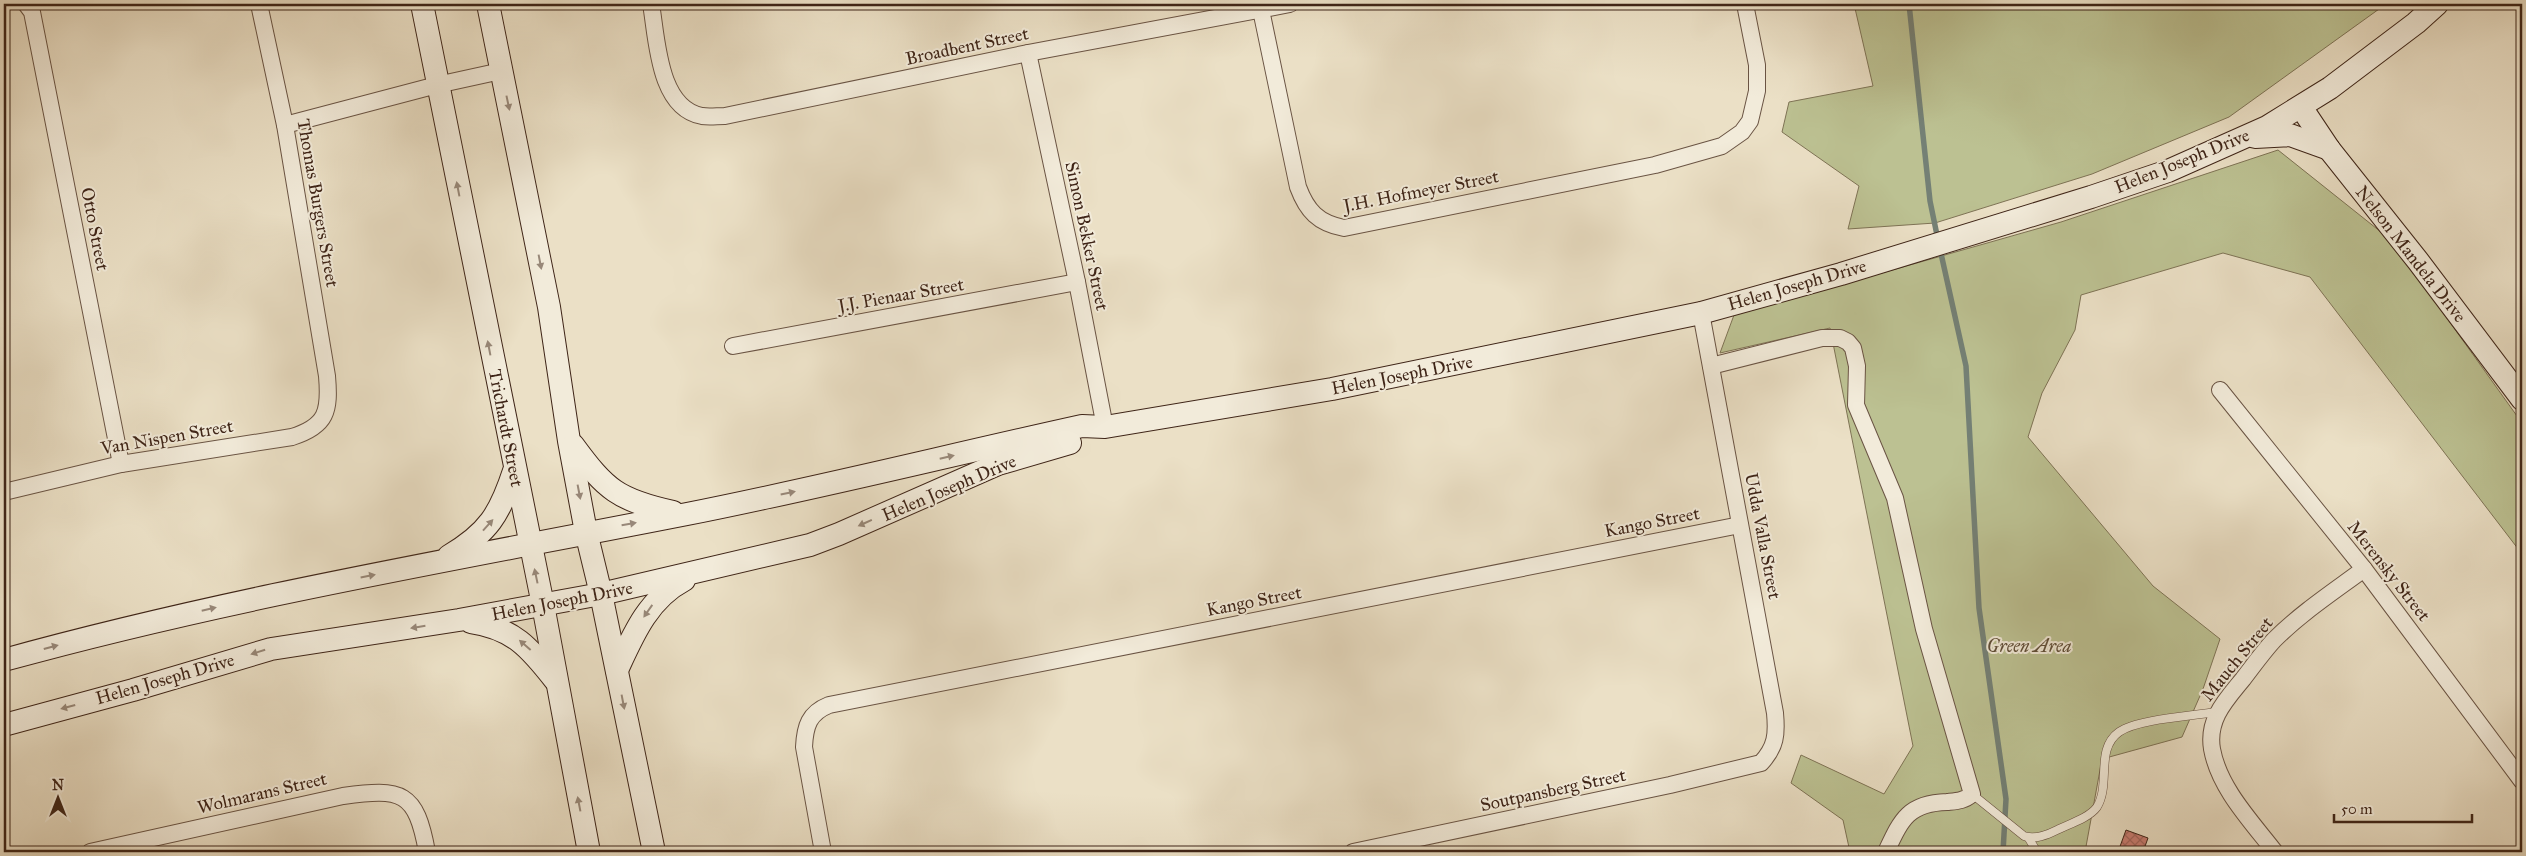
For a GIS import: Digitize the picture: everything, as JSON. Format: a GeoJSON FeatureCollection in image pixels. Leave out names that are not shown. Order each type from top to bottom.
{"type":"FeatureCollection","features":[{"type":"Feature","properties":{"kind":"street","name":"Otto Street"},"geometry":{"type":"LineString","coordinates":[[26,4],[32,12],[121,464]]}},
{"type":"Feature","properties":{"kind":"street","name":"Thomas Burgers Street"},"geometry":{"type":"LineString","coordinates":[[259,4],[285,124],[327,376],[329,393],[327,411]]}},
{"type":"Feature","properties":{"kind":"street","name":"Trichardt Street"},"geometry":{"type":"LineString","coordinates":[[422,4],[514,471],[543,605],[589,852]]}},
{"type":"Feature","properties":{"kind":"street"},"geometry":{"type":"LineString","coordinates":[[488,4],[549,308],[569,441],[586,532],[602,594],[654,852]]}},
{"type":"Feature","properties":{"kind":"street","name":"Broadbent Street"},"geometry":{"type":"LineString","coordinates":[[651,4],[666,83],[674,99],[686,109],[701,116],[725,116],[1028,53],[1290,4]]}},
{"type":"Feature","properties":{"kind":"street","name":"J.H. Hofmeyer Street"},"geometry":{"type":"LineString","coordinates":[[1261,10],[1298,187],[1305,205],[1316,218],[1330,225],[1344,228],[1655,165],[1722,146],[1742,132],[1750,122],[1757,92],[1757,66],[1745,4]]}},
{"type":"Feature","properties":{"kind":"street","name":"Helen Joseph Drive"},"geometry":{"type":"LineString","coordinates":[[4,660],[77,640],[265,596],[850,481],[1082,426],[1105,427],[1332,389],[1701,313],[1841,274],[2091,197],[2168,171],[2242,139],[2301,107],[2416,23],[2437,4]]}},
{"type":"Feature","properties":{"kind":"street","name":"Simon Bekker Street"},"geometry":{"type":"LineString","coordinates":[[1028,53],[1077,282],[1105,427]]}},
{"type":"Feature","properties":{"kind":"street"},"geometry":{"type":"LineString","coordinates":[[285,124],[437,85],[501,71]]}},
{"type":"Feature","properties":{"kind":"street","name":"Nelson Mandela Drive"},"geometry":{"type":"LineString","coordinates":[[2301,107],[2329,149],[2418,261],[2522,399]]}},
{"type":"Feature","properties":{"kind":"street"},"geometry":{"type":"LineString","coordinates":[[2242,139],[2271,135],[2290,135],[2329,149]]}},
{"type":"Feature","properties":{"kind":"street","name":"J.J. Pienaar Street"},"geometry":{"type":"LineString","coordinates":[[732,346],[1077,282]]}},
{"type":"Feature","properties":{"kind":"street","name":"Udda Valla Street"},"geometry":{"type":"LineString","coordinates":[[1701,313],[1775,712],[1775,744],[1761,763]]}},
{"type":"Feature","properties":{"kind":"street"},"geometry":{"type":"LineString","coordinates":[[1711,366],[1832,337],[1848,342],[1853,348],[1857,366],[1856,405],[1895,498],[1924,629],[1972,794],[1965,800],[1928,803],[1915,807],[1903,820],[1886,852]]}},
{"type":"Feature","properties":{"kind":"street","name":"Merensky Street"},"geometry":{"type":"LineString","coordinates":[[2220,390],[2364,569],[2522,781]]}},
{"type":"Feature","properties":{"kind":"street","name":"Van Nispen Street"},"geometry":{"type":"LineString","coordinates":[[4,492],[121,464],[292,437],[308,432],[320,424],[327,411]]}},
{"type":"Feature","properties":{"kind":"street","name":"Helen Joseph Drive"},"geometry":{"type":"LineString","coordinates":[[4,724],[133,690],[271,649],[459,620],[602,594],[810,545],[998,464],[1090,437],[1105,427]]}},
{"type":"Feature","properties":{"kind":"street"},"geometry":{"type":"LineString","coordinates":[[569,441],[597,478],[622,497],[636,504],[685,514]]}},
{"type":"Feature","properties":{"kind":"street"},"geometry":{"type":"LineString","coordinates":[[435,564],[474,539],[487,527],[496,516],[514,471]]}},
{"type":"Feature","properties":{"kind":"street","name":"Kango Street"},"geometry":{"type":"LineString","coordinates":[[824,852],[804,747],[804,733],[808,719],[817,710],[829,705],[1740,525]]}},
{"type":"Feature","properties":{"kind":"street","name":"Mauch Street"},"geometry":{"type":"LineString","coordinates":[[2275,852],[2226,787],[2216,764],[2212,749],[2211,732],[2216,712],[2274,641],[2300,616],[2364,569]]}},
{"type":"Feature","properties":{"kind":"street"},"geometry":{"type":"LineString","coordinates":[[617,670],[650,607],[673,586],[700,572]]}},
{"type":"Feature","properties":{"kind":"street"},"geometry":{"type":"LineString","coordinates":[[459,620],[482,624],[510,634],[526,644],[557,682]]}},
{"type":"Feature","properties":{"kind":"street","name":"Soutpansberg Street"},"geometry":{"type":"LineString","coordinates":[[1353,852],[1376,850],[1761,763]]}},
{"type":"Feature","properties":{"kind":"street","name":"Wolmarans Street"},"geometry":{"type":"LineString","coordinates":[[90,852],[343,796],[370,792],[403,796],[414,806],[423,832],[427,852]]}},
{"type":"Feature","properties":{"kind":"lane"},"geometry":{"type":"LineString","coordinates":[[2028,837],[2048,834],[2076,821],[2096,807],[2102,789],[2107,747],[2120,731],[2153,721],[2216,712]]}},
{"type":"Feature","properties":{"kind":"lane"},"geometry":{"type":"LineString","coordinates":[[1972,794],[2028,837],[2037,852]]}},
{"type":"Feature","properties":{"kind":"green space"},"geometry":{"type":"Polygon","coordinates":[[[1854,4],[2386,4],[2229,117],[2092,174],[1935,223],[1848,229],[1859,186],[1782,132],[1789,102],[1873,86],[1854,4]]]}},
{"type":"Feature","properties":{"kind":"green space","name":"Green Area"},"geometry":{"type":"Polygon","coordinates":[[[2278,150],[2391,240],[2522,423],[2522,554],[2310,277],[2223,253],[2081,295],[2075,330],[2042,393],[2028,437],[2153,586],[2220,639],[2203,689],[2182,737],[2102,759],[2085,852],[1850,852],[1843,820],[1791,783],[1801,755],[1884,794],[1913,746],[1830,328],[1720,353],[1734,315],[2061,222],[2278,150]]]}},
{"type":"Feature","properties":{"kind":"building"},"geometry":{"type":"Polygon","coordinates":[[[2126,830],[2148,838],[2143,852],[2118,852],[2126,830]]]}},
{"type":"Feature","properties":{"kind":"waterway"},"geometry":{"type":"LineString","coordinates":[[1909,4],[1930,201],[1938,240]]}},
{"type":"Feature","properties":{"kind":"waterway"},"geometry":{"type":"LineString","coordinates":[[1940,249],[1966,366],[1979,608],[2006,799],[2003,852]]}}]}
